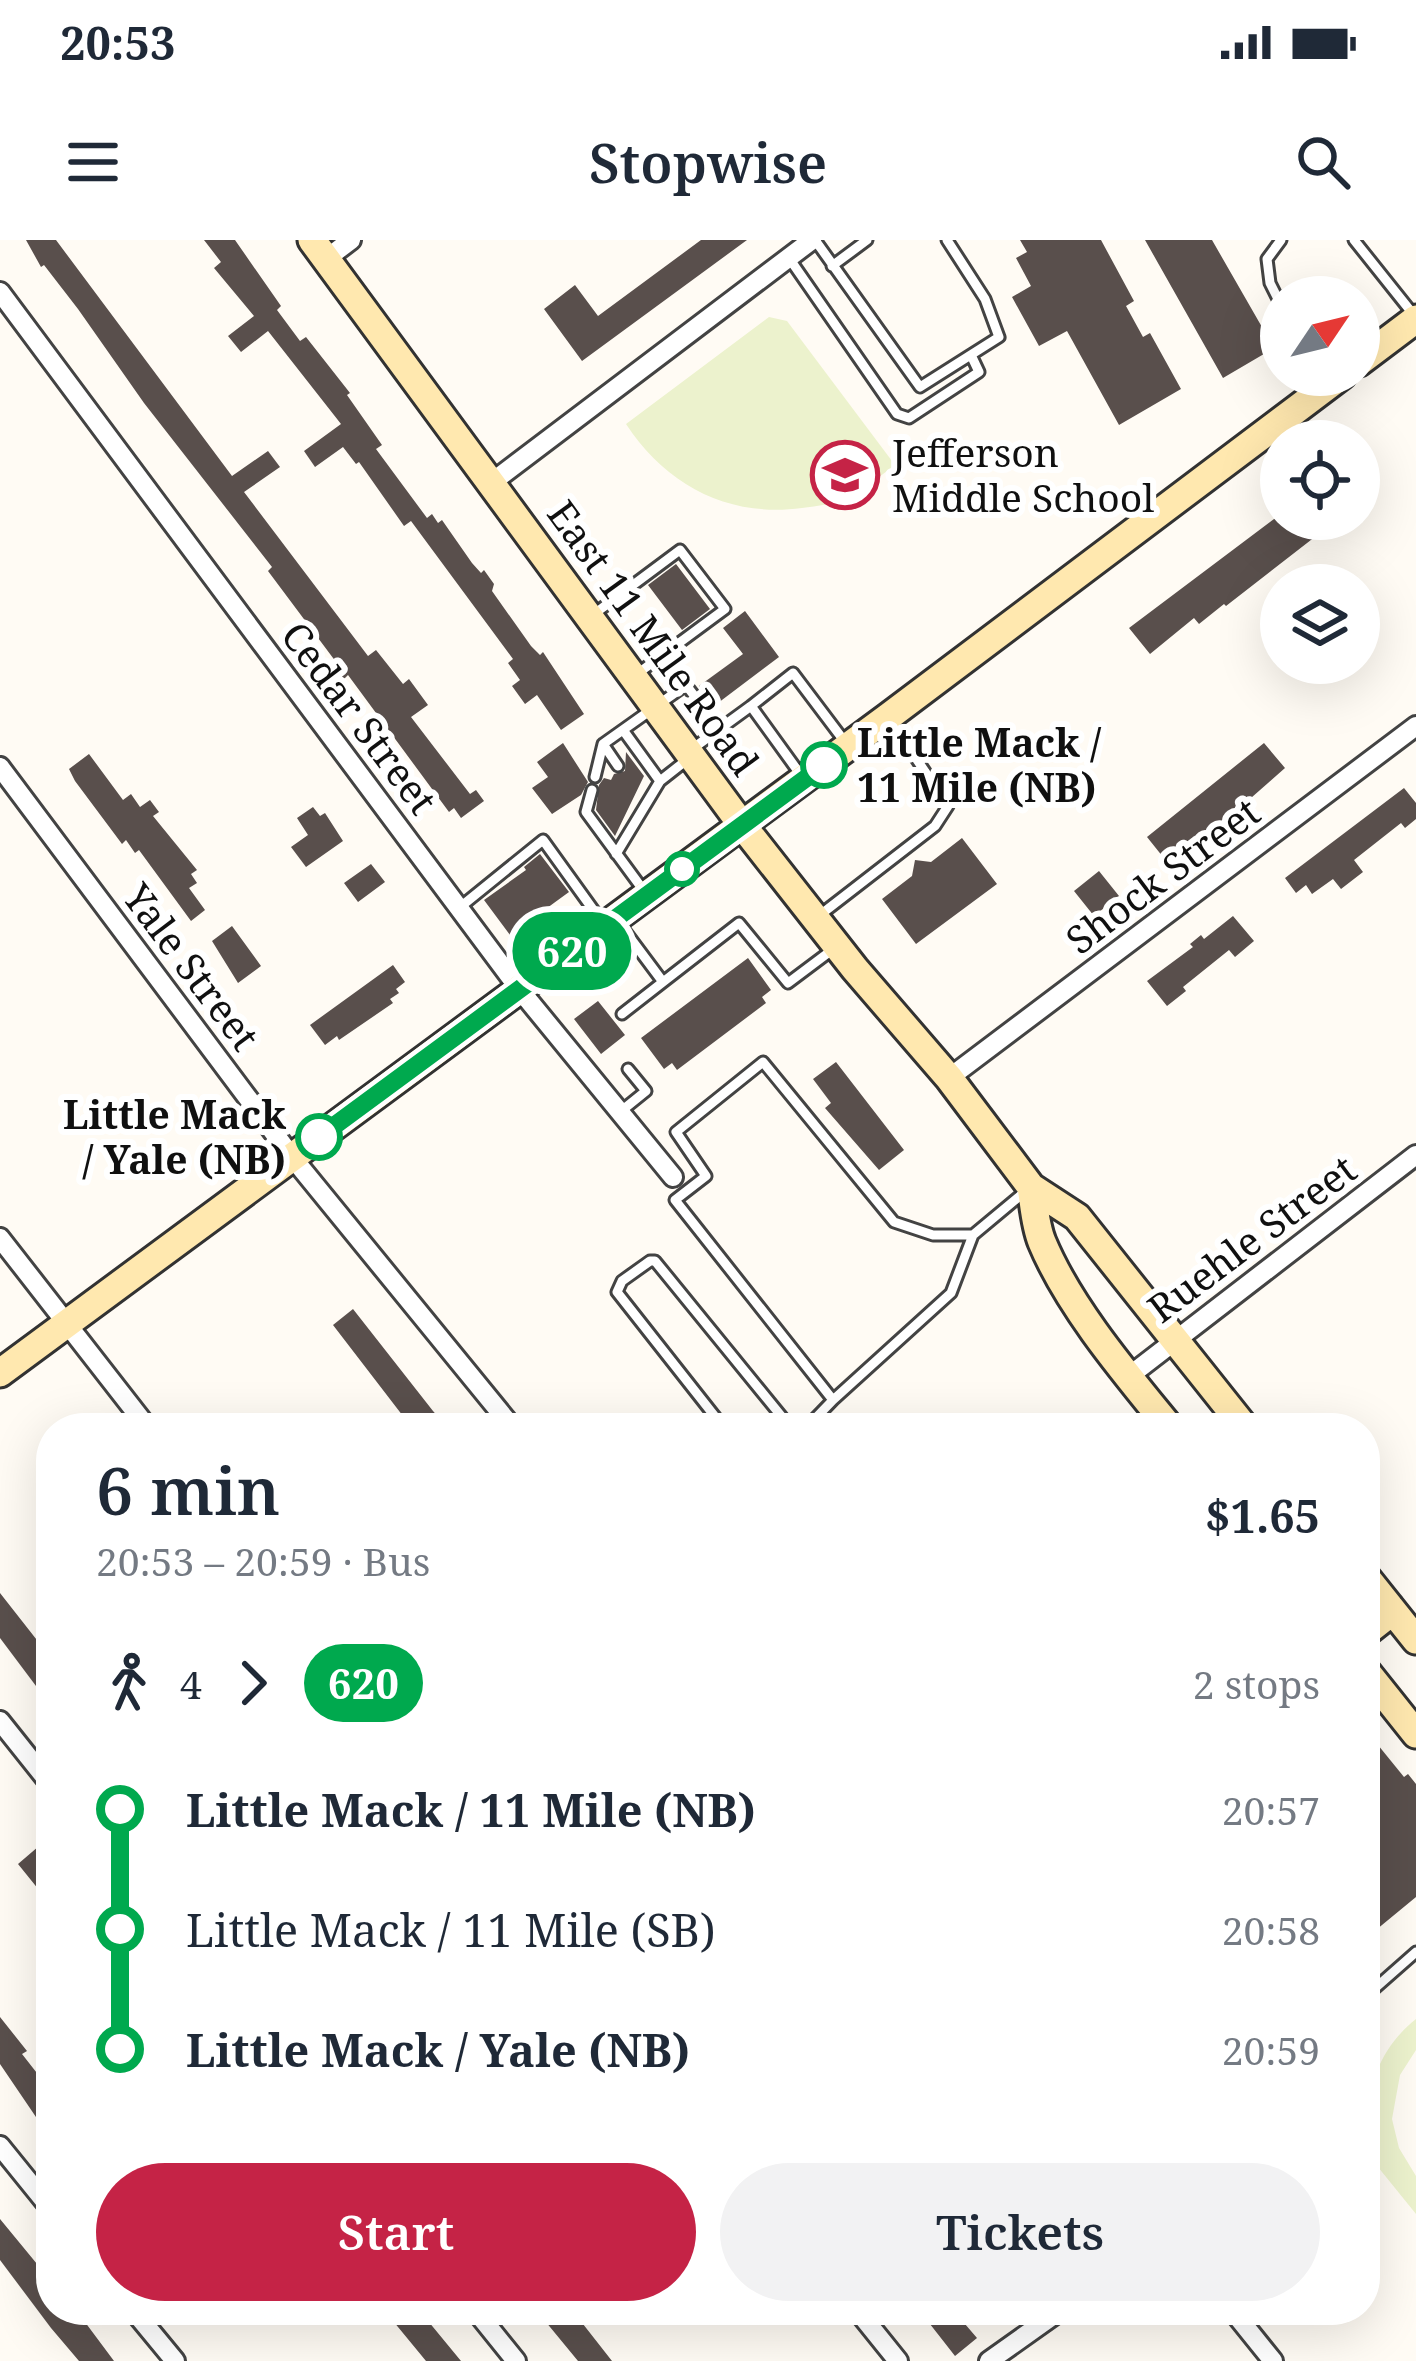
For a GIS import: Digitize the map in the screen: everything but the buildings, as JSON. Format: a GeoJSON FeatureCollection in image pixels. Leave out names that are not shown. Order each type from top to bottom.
{"type":"FeatureCollection","features":[{"type":"Feature","properties":{"kind":"main road","name":"East 11 Mile Road"},"geometry":{"type":"LineString","coordinates":[[319,249],[742,825],[1031,1186],[1077,1217],[1233,1413]]}},
{"type":"Feature","properties":{"kind":"main road"},"geometry":{"type":"LineString","coordinates":[[1380,345],[1416,318]]}},
{"type":"Feature","properties":{"kind":"main road"},"geometry":{"type":"LineString","coordinates":[[0,1373],[888,717],[1313,396]]}},
{"type":"Feature","properties":{"kind":"main road","name":"East 11 Mile Road"},"geometry":{"type":"LineString","coordinates":[[1031,1186],[1041,1240],[1128,1377],[1158,1413]]}},
{"type":"Feature","properties":{"kind":"main road"},"geometry":{"type":"LineString","coordinates":[[1380,1595],[1416,1640]]}},
{"type":"Feature","properties":{"kind":"main road"},"geometry":{"type":"LineString","coordinates":[[1380,1621],[1389,1606]]}},
{"type":"Feature","properties":{"kind":"main road"},"geometry":{"type":"LineString","coordinates":[[1380,1689],[1416,1734]]}},
{"type":"Feature","properties":{"kind":"street"},"geometry":{"type":"LineString","coordinates":[[319,249],[351,240]]}},
{"type":"Feature","properties":{"kind":"street"},"geometry":{"type":"LineString","coordinates":[[491,482],[813,240]]}},
{"type":"Feature","properties":{"kind":"street","name":"Cedar Street"},"geometry":{"type":"LineString","coordinates":[[0,292],[520,990],[679,1185]]}},
{"type":"Feature","properties":{"kind":"street","name":"Shock Street"},"geometry":{"type":"LineString","coordinates":[[949,1078],[1416,726]]}},
{"type":"Feature","properties":{"kind":"street","name":"Yale Street"},"geometry":{"type":"LineString","coordinates":[[0,767],[292,1156],[501,1413]]}},
{"type":"Feature","properties":{"kind":"street","name":"Ruehle Street"},"geometry":{"type":"LineString","coordinates":[[1128,1377],[1416,1155]]}},
{"type":"Feature","properties":{"kind":"street"},"geometry":{"type":"LineString","coordinates":[[0,1238],[136,1413]]}},
{"type":"Feature","properties":{"kind":"street"},"geometry":{"type":"LineString","coordinates":[[0,1721],[36,1765]]}},
{"type":"Feature","properties":{"kind":"street"},"geometry":{"type":"LineString","coordinates":[[0,2146],[36,2190]]}},
{"type":"Feature","properties":{"kind":"street"},"geometry":{"type":"LineString","coordinates":[[145,2325],[175,2361]]}},
{"type":"Feature","properties":{"kind":"street"},"geometry":{"type":"LineString","coordinates":[[487,2325],[516,2361]]}},
{"type":"Feature","properties":{"kind":"street"},"geometry":{"type":"LineString","coordinates":[[869,2325],[898,2361]]}},
{"type":"Feature","properties":{"kind":"street"},"geometry":{"type":"LineString","coordinates":[[989,2361],[1039,2325]]}},
{"type":"Feature","properties":{"kind":"street"},"geometry":{"type":"LineString","coordinates":[[1244,2325],[1273,2361]]}},
{"type":"Feature","properties":{"kind":"lane"},"geometry":{"type":"LineString","coordinates":[[813,240],[920,387],[999,338],[985,299],[947,240]]}},
{"type":"Feature","properties":{"kind":"lane"},"geometry":{"type":"LineString","coordinates":[[832,266],[867,240]]}},
{"type":"Feature","properties":{"kind":"lane"},"geometry":{"type":"LineString","coordinates":[[1269,276],[1267,260],[1282,240]]}},
{"type":"Feature","properties":{"kind":"lane"},"geometry":{"type":"LineString","coordinates":[[1354,240],[1416,318]]}},
{"type":"Feature","properties":{"kind":"lane"},"geometry":{"type":"LineString","coordinates":[[789,258],[897,414],[909,418],[980,372],[971,355]]}},
{"type":"Feature","properties":{"kind":"lane"},"geometry":{"type":"LineString","coordinates":[[589,618],[680,550],[724,609],[633,677]]}},
{"type":"Feature","properties":{"kind":"lane"},"geometry":{"type":"LineString","coordinates":[[616,854],[623,831],[660,781],[719,728],[793,673],[848,746]]}},
{"type":"Feature","properties":{"kind":"lane"},"geometry":{"type":"LineString","coordinates":[[596,777],[603,744],[686,685],[719,728]]}},
{"type":"Feature","properties":{"kind":"lane"},"geometry":{"type":"LineString","coordinates":[[751,706],[804,779]]}},
{"type":"Feature","properties":{"kind":"lane"},"geometry":{"type":"LineString","coordinates":[[816,919],[935,826],[948,806],[888,717]]}},
{"type":"Feature","properties":{"kind":"lane"},"geometry":{"type":"LineString","coordinates":[[623,730],[660,781]]}},
{"type":"Feature","properties":{"kind":"lane"},"geometry":{"type":"LineString","coordinates":[[603,744],[618,766]]}},
{"type":"Feature","properties":{"kind":"lane"},"geometry":{"type":"LineString","coordinates":[[600,800],[592,790],[586,812],[647,895]]}},
{"type":"Feature","properties":{"kind":"lane"},"geometry":{"type":"LineString","coordinates":[[637,791],[646,804]]}},
{"type":"Feature","properties":{"kind":"lane"},"geometry":{"type":"LineString","coordinates":[[459,908],[543,840],[663,982]]}},
{"type":"Feature","properties":{"kind":"lane"},"geometry":{"type":"LineString","coordinates":[[622,1014],[739,923],[788,983],[838,946]]}},
{"type":"Feature","properties":{"kind":"lane"},"geometry":{"type":"LineString","coordinates":[[833,1400],[675,1200],[679,1185],[706,1176],[676,1132],[764,1061],[894,1222],[933,1235],[973,1235]]}},
{"type":"Feature","properties":{"kind":"lane"},"geometry":{"type":"LineString","coordinates":[[620,1112],[646,1090],[628,1069]]}},
{"type":"Feature","properties":{"kind":"lane"},"geometry":{"type":"LineString","coordinates":[[820,1413],[951,1293],[973,1235],[1031,1186]]}},
{"type":"Feature","properties":{"kind":"lane"},"geometry":{"type":"LineString","coordinates":[[712,1413],[617,1292],[622,1281],[650,1261],[779,1413]]}},
{"type":"Feature","properties":{"kind":"lane"},"geometry":{"type":"LineString","coordinates":[[1380,1984],[1416,1952]]}},
{"type":"Feature","properties":{"kind":"green space"},"geometry":{"type":"Polygon","coordinates":[[[769,317],[787,321],[895,465],[843,499],[775,510],[724,502],[680,480],[642,446],[626,424],[769,317]]]}},
{"type":"Feature","properties":{"kind":"green space"},"geometry":{"type":"Polygon","coordinates":[[[1416,2019],[1416,2050],[1400,2075],[1392,2119],[1399,2148],[1416,2176],[1416,2214],[1380,2170],[1380,2065],[1416,2019]]]}},
{"type":"Feature","properties":{"kind":"bus line","name":"620"},"geometry":{"type":"LineString","coordinates":[[319,1137],[824,765]]}},
{"type":"Feature","properties":{"kind":"place","name":"Jefferson Middle School"},"geometry":{"type":"Point","coordinates":[845,475]}},
{"type":"Feature","properties":{"kind":"place","name":"Little Mack / 11 Mile (NB)"},"geometry":{"type":"Point","coordinates":[824,765]}},
{"type":"Feature","properties":{"kind":"place","name":"Little Mack / Yale (NB)"},"geometry":{"type":"Point","coordinates":[319,1137]}}]}
